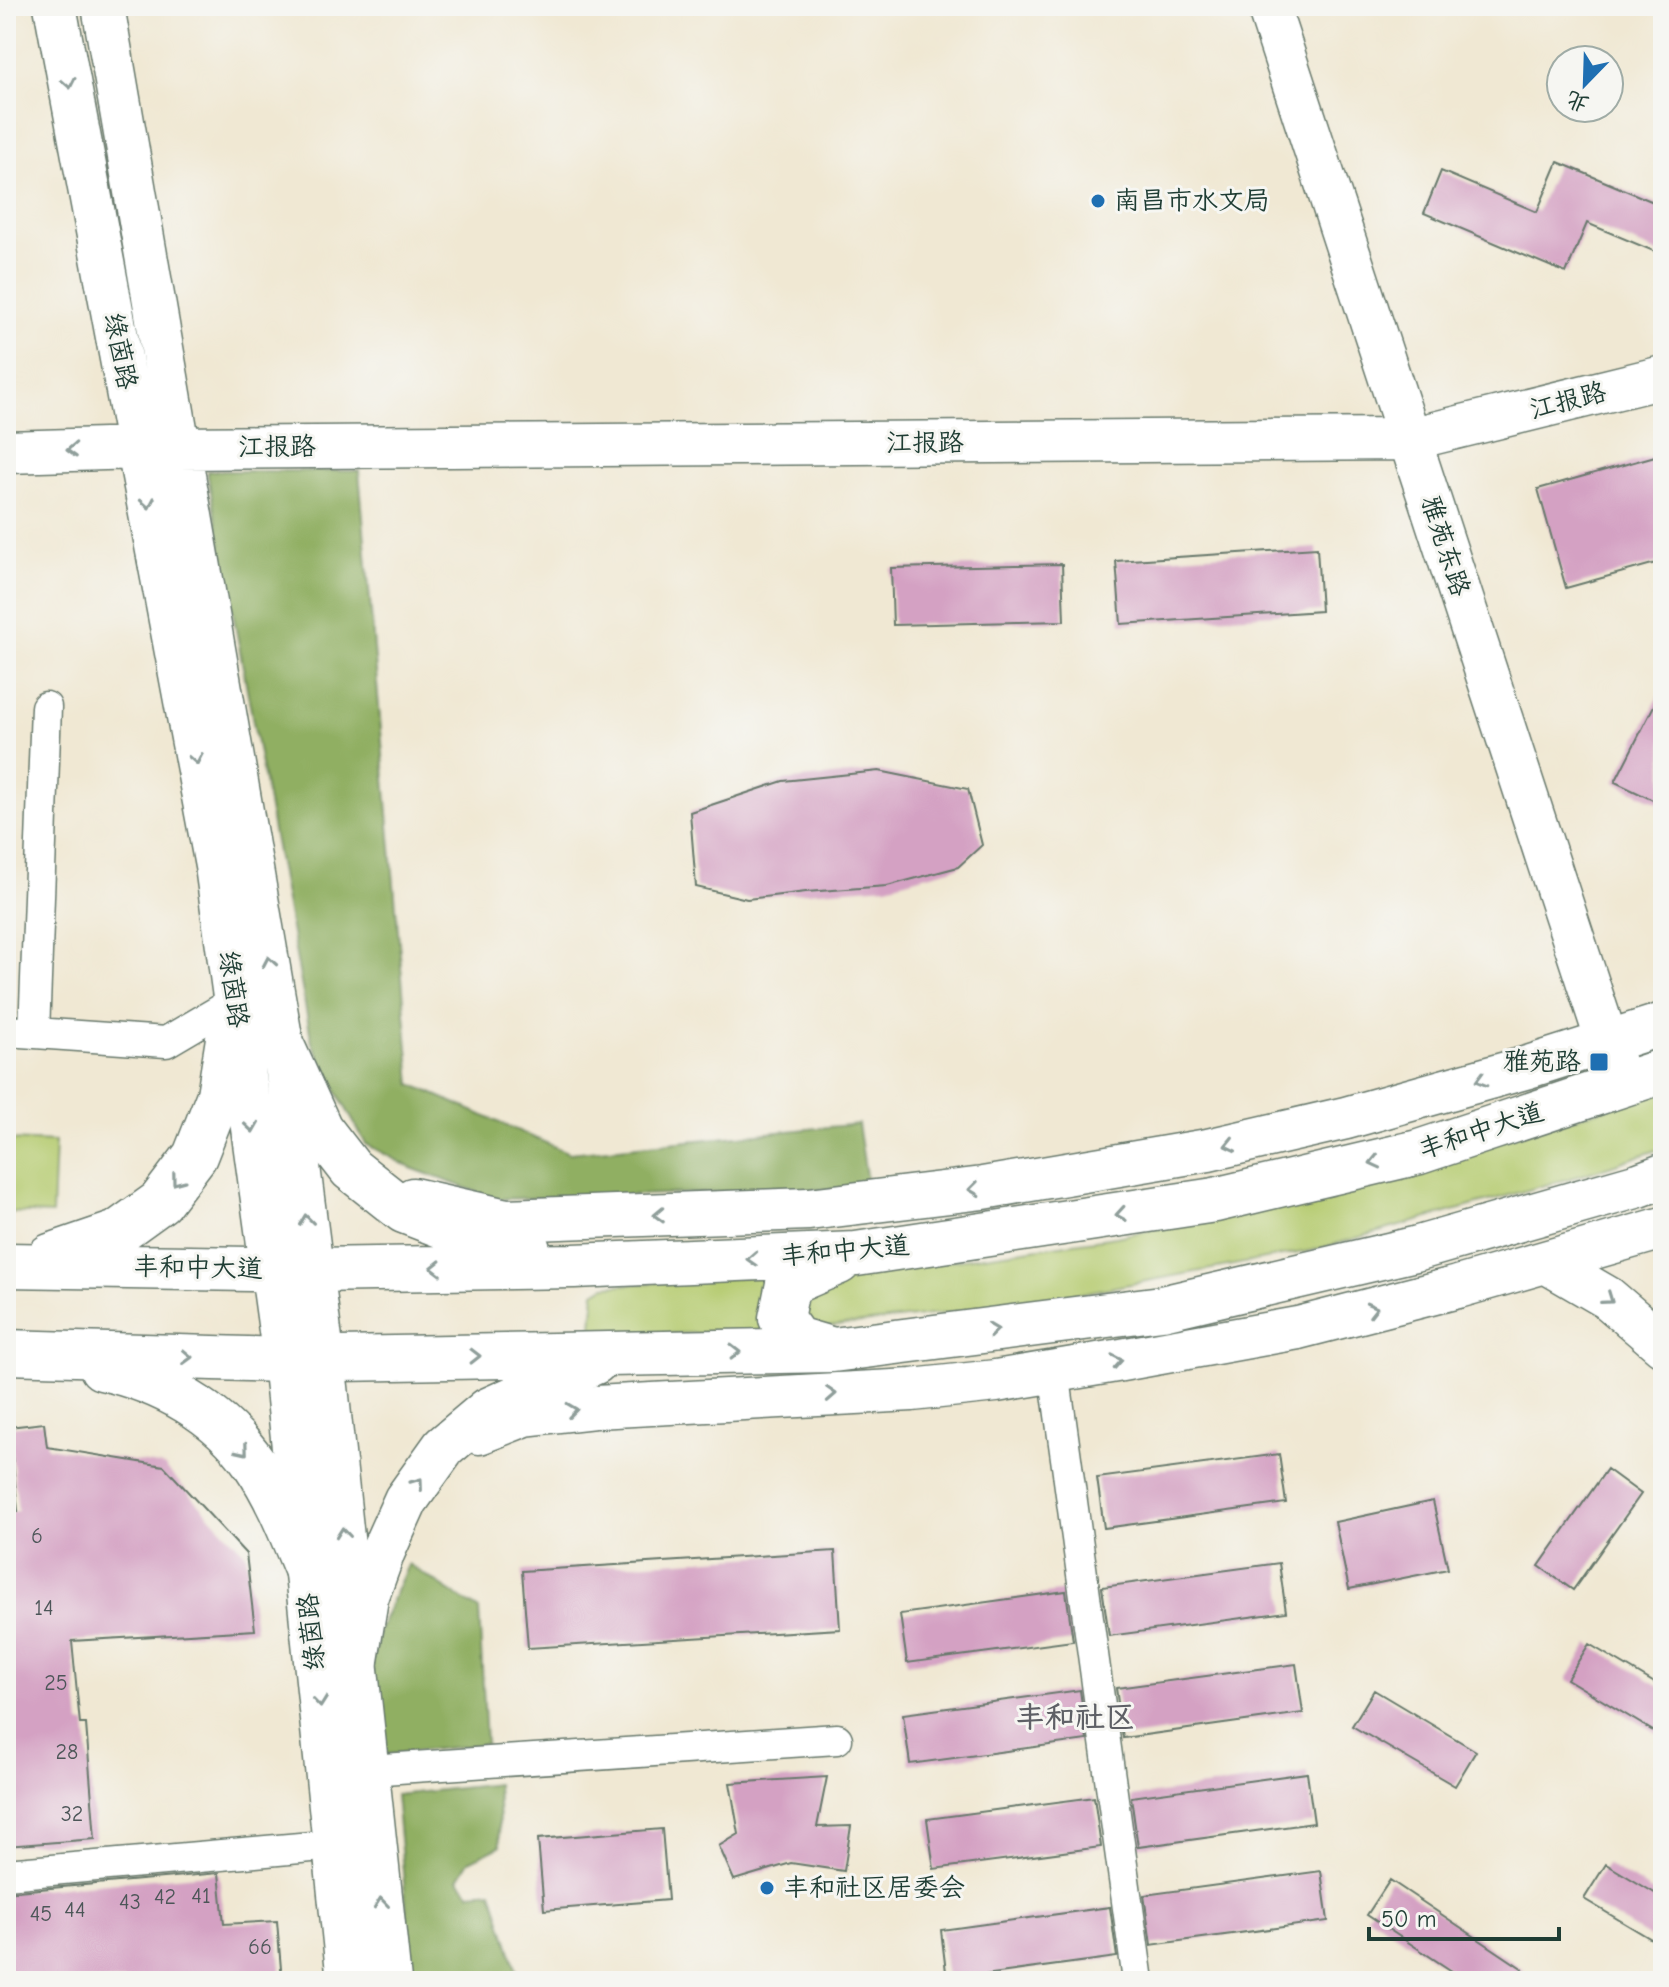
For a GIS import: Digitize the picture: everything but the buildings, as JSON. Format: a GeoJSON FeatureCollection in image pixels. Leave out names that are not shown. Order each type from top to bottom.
{"type":"FeatureCollection","features":[{"type":"Feature","properties":{"kind":"main road","name":"绿茵路"},"geometry":{"type":"LineString","coordinates":[[55,6],[216,866],[234,1002],[292,1270],[304,1359],[356,1660],[390,1981]]}},
{"type":"Feature","properties":{"kind":"main road","name":"绿茵路"},"geometry":{"type":"LineString","coordinates":[[103,6],[284,1050],[292,1270]]}},
{"type":"Feature","properties":{"kind":"main road","name":"雅苑东路"},"geometry":{"type":"LineString","coordinates":[[1268,6],[1621,1086]]}},
{"type":"Feature","properties":{"kind":"main road","name":"江报路"},"geometry":{"type":"LineString","coordinates":[[179,448],[1410,439],[1663,377]]}},
{"type":"Feature","properties":{"kind":"main road"},"geometry":{"type":"LineString","coordinates":[[6,452],[138,448]]}},
{"type":"Feature","properties":{"kind":"main road"},"geometry":{"type":"LineString","coordinates":[[15,1265],[117,1233],[160,1202],[195,1156],[219,1095],[234,1002]]}},
{"type":"Feature","properties":{"kind":"main road"},"geometry":{"type":"LineString","coordinates":[[377,1190],[506,1220],[809,1209],[983,1188],[1208,1150],[1346,1118],[1663,1024]]}},
{"type":"Feature","properties":{"kind":"main road"},"geometry":{"type":"LineString","coordinates":[[284,1050],[320,1129],[351,1169],[404,1211],[479,1240],[613,1265]]}},
{"type":"Feature","properties":{"kind":"main road","name":"丰和中大道"},"geometry":{"type":"LineString","coordinates":[[15,1265],[292,1270],[613,1265],[856,1254],[1215,1200],[1419,1152],[1663,1071]]}},
{"type":"Feature","properties":{"kind":"main road"},"geometry":{"type":"LineString","coordinates":[[16,1352],[304,1359],[833,1350],[1162,1308],[1415,1249],[1651,1180],[1660,1243],[1546,1262],[1298,1328],[996,1381],[912,1390],[596,1407],[525,1415],[444,1447]]}},
{"type":"Feature","properties":{"kind":"main road"},"geometry":{"type":"LineString","coordinates":[[833,1350],[796,1339],[781,1318],[788,1284],[856,1254]]}},
{"type":"Feature","properties":{"kind":"main road"},"geometry":{"type":"LineString","coordinates":[[1546,1262],[1608,1298],[1663,1345]]}},
{"type":"Feature","properties":{"kind":"main road"},"geometry":{"type":"LineString","coordinates":[[16,1352],[131,1374],[187,1400],[224,1428],[254,1463],[280,1508],[306,1569]]}},
{"type":"Feature","properties":{"kind":"main road"},"geometry":{"type":"LineString","coordinates":[[356,1660],[366,1598],[383,1551],[406,1500],[444,1447],[488,1410],[615,1354]]}},
{"type":"Feature","properties":{"kind":"main road","name":"绿茵路"},"geometry":{"type":"LineString","coordinates":[[304,1359],[306,1569],[348,1981]]}},
{"type":"Feature","properties":{"kind":"street"},"geometry":{"type":"LineString","coordinates":[[46,707],[20,1032],[166,1042],[234,1002]]}},
{"type":"Feature","properties":{"kind":"street"},"geometry":{"type":"LineString","coordinates":[[1054,1371],[1138,1981]]}},
{"type":"Feature","properties":{"kind":"street"},"geometry":{"type":"LineString","coordinates":[[368,1770],[837,1739]]}},
{"type":"Feature","properties":{"kind":"street"},"geometry":{"type":"LineString","coordinates":[[6,1874],[334,1845]]}},
{"type":"Feature","properties":{"kind":"green space"},"geometry":{"type":"Polygon","coordinates":[[[207,471],[359,471],[411,1084],[569,1153],[858,1124],[868,1188],[496,1199],[411,1168],[366,1144],[312,1043],[207,471]]]}},
{"type":"Feature","properties":{"kind":"green space"},"geometry":{"type":"Polygon","coordinates":[[[1663,1091],[1663,1148],[1585,1174],[1314,1250],[1017,1305],[793,1331],[603,1335],[592,1327],[595,1292],[605,1286],[935,1263],[1116,1237],[1330,1192],[1663,1091]]]}},
{"type":"Feature","properties":{"kind":"green space"},"geometry":{"type":"Polygon","coordinates":[[[6,1140],[55,1142],[52,1214],[6,1212],[6,1140]]]}},
{"type":"Feature","properties":{"kind":"green space"},"geometry":{"type":"Polygon","coordinates":[[[408,1564],[479,1610],[486,1744],[381,1755],[372,1664],[379,1630],[408,1564]]]}},
{"type":"Feature","properties":{"kind":"green space"},"geometry":{"type":"Polygon","coordinates":[[[497,1784],[500,1846],[469,1861],[458,1879],[470,1893],[492,1891],[517,1972],[516,1981],[413,1981],[396,1795],[497,1784]]]}},
{"type":"Feature","properties":{"kind":"place","name":"南昌市水文局"},"geometry":{"type":"Point","coordinates":[1098,201]}},
{"type":"Feature","properties":{"kind":"place","name":"雅苑路"},"geometry":{"type":"Point","coordinates":[1599,1062]}},
{"type":"Feature","properties":{"kind":"place","name":"丰和社区居委会"},"geometry":{"type":"Point","coordinates":[767,1888]}},
{"type":"Feature","properties":{"kind":"district","name":"丰和社区"},"geometry":{"type":"Point","coordinates":[1075,1717]}}]}
